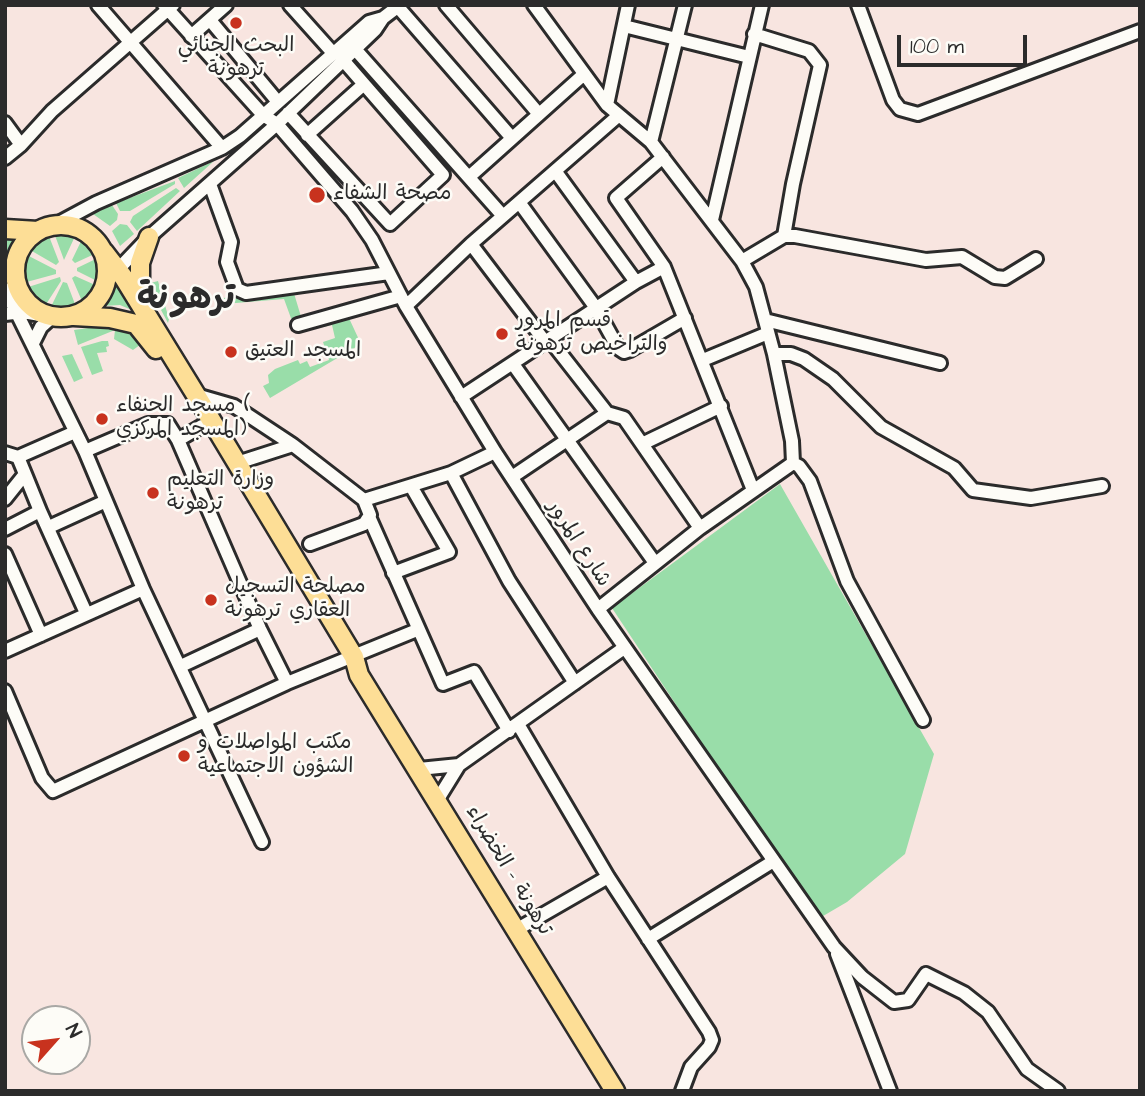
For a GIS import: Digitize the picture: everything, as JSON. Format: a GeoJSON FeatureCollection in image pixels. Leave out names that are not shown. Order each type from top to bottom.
{"type":"FeatureCollection","features":[{"type":"Feature","properties":{"kind":"highway"},"geometry":{"type":"LineString","coordinates":[[5,229],[66,225],[86,232],[104,253],[112,274],[141,304],[237,463],[348,659]]}},
{"type":"Feature","properties":{"kind":"highway"},"geometry":{"type":"LineString","coordinates":[[46,228],[19,251],[20,302],[74,316],[110,318],[136,324],[156,350],[348,659]]}},
{"type":"Feature","properties":{"kind":"highway"},"geometry":{"type":"LineString","coordinates":[[141,304],[140,263],[149,237]]}},
{"type":"Feature","properties":{"kind":"highway"},"geometry":{"type":"LineString","coordinates":[[74,316],[95,303],[112,274]]}},
{"type":"Feature","properties":{"kind":"highway","name":"ترهونة - الخضراء"},"geometry":{"type":"LineString","coordinates":[[348,659],[438,799],[615,1091]]}},
{"type":"Feature","properties":{"kind":"street"},"geometry":{"type":"LineString","coordinates":[[97,5],[222,148]]}},
{"type":"Feature","properties":{"kind":"street"},"geometry":{"type":"LineString","coordinates":[[191,36],[226,5]]}},
{"type":"Feature","properties":{"kind":"street"},"geometry":{"type":"LineString","coordinates":[[288,113],[390,224],[443,175],[364,84],[290,5]]}},
{"type":"Feature","properties":{"kind":"street"},"geometry":{"type":"LineString","coordinates":[[446,5],[538,113]]}},
{"type":"Feature","properties":{"kind":"street"},"geometry":{"type":"LineString","coordinates":[[534,5],[607,105],[651,142],[663,157],[742,261],[757,287],[775,354],[792,441],[793,463]]}},
{"type":"Feature","properties":{"kind":"street"},"geometry":{"type":"LineString","coordinates":[[607,105],[628,5]]}},
{"type":"Feature","properties":{"kind":"street"},"geometry":{"type":"LineString","coordinates":[[651,142],[685,5]]}},
{"type":"Feature","properties":{"kind":"street"},"geometry":{"type":"LineString","coordinates":[[712,220],[762,5]]}},
{"type":"Feature","properties":{"kind":"street"},"geometry":{"type":"LineString","coordinates":[[858,5],[893,100],[900,108],[918,114],[1140,31]]}},
{"type":"Feature","properties":{"kind":"street"},"geometry":{"type":"LineString","coordinates":[[46,228],[222,148],[338,57],[355,49],[375,30],[383,18],[399,6],[511,137]]}},
{"type":"Feature","properties":{"kind":"street"},"geometry":{"type":"LineString","coordinates":[[5,158],[21,145],[52,111],[130,45],[168,7]]}},
{"type":"Feature","properties":{"kind":"street","name":"شارع المرور"},"geometry":{"type":"LineString","coordinates":[[168,7],[263,116],[277,124],[352,211],[461,397],[597,609],[834,947],[862,977],[894,1002],[908,1000],[926,974],[964,993],[988,1012],[1027,1069],[1058,1091]]}},
{"type":"Feature","properties":{"kind":"street"},"geometry":{"type":"LineString","coordinates":[[112,274],[149,237],[277,124],[369,22],[383,18]]}},
{"type":"Feature","properties":{"kind":"street"},"geometry":{"type":"LineString","coordinates":[[210,20],[278,102]]}},
{"type":"Feature","properties":{"kind":"street"},"geometry":{"type":"LineString","coordinates":[[624,26],[749,57]]}},
{"type":"Feature","properties":{"kind":"street"},"geometry":{"type":"LineString","coordinates":[[754,34],[809,51],[820,65],[784,236]]}},
{"type":"Feature","properties":{"kind":"street"},"geometry":{"type":"LineString","coordinates":[[355,49],[503,216]]}},
{"type":"Feature","properties":{"kind":"street"},"geometry":{"type":"LineString","coordinates":[[469,177],[583,75]]}},
{"type":"Feature","properties":{"kind":"street"},"geometry":{"type":"LineString","coordinates":[[307,135],[364,84]]}},
{"type":"Feature","properties":{"kind":"street"},"geometry":{"type":"LineString","coordinates":[[298,325],[403,301],[618,116]]}},
{"type":"Feature","properties":{"kind":"street"},"geometry":{"type":"LineString","coordinates":[[5,123],[21,145]]}},
{"type":"Feature","properties":{"kind":"street"},"geometry":{"type":"LineString","coordinates":[[663,157],[616,198],[663,267],[703,360],[753,490]]}},
{"type":"Feature","properties":{"kind":"street"},"geometry":{"type":"LineString","coordinates":[[556,172],[636,282]]}},
{"type":"Feature","properties":{"kind":"street"},"geometry":{"type":"LineString","coordinates":[[210,184],[231,242],[227,262],[237,289],[246,293],[389,273]]}},
{"type":"Feature","properties":{"kind":"street"},"geometry":{"type":"LineString","coordinates":[[519,202],[596,308],[618,348],[624,352],[685,318]]}},
{"type":"Feature","properties":{"kind":"street"},"geometry":{"type":"LineString","coordinates":[[742,261],[784,236],[926,260],[962,257],[995,276],[1005,278],[1036,260]]}},
{"type":"Feature","properties":{"kind":"street"},"geometry":{"type":"LineString","coordinates":[[471,243],[607,413],[624,418],[644,443],[700,528]]}},
{"type":"Feature","properties":{"kind":"street"},"geometry":{"type":"LineString","coordinates":[[461,397],[663,267]]}},
{"type":"Feature","properties":{"kind":"street"},"geometry":{"type":"LineString","coordinates":[[20,302],[41,327],[33,342]]}},
{"type":"Feature","properties":{"kind":"street"},"geometry":{"type":"LineString","coordinates":[[20,302],[33,342],[85,451],[142,589],[181,666],[262,842]]}},
{"type":"Feature","properties":{"kind":"street"},"geometry":{"type":"LineString","coordinates":[[703,360],[767,326],[940,363]]}},
{"type":"Feature","properties":{"kind":"street"},"geometry":{"type":"LineString","coordinates":[[775,354],[791,354],[804,359],[833,379],[881,427],[954,468],[973,490],[1031,498],[1102,486]]}},
{"type":"Feature","properties":{"kind":"street"},"geometry":{"type":"LineString","coordinates":[[513,364],[656,563]]}},
{"type":"Feature","properties":{"kind":"street"},"geometry":{"type":"LineString","coordinates":[[196,395],[234,405],[293,444],[364,500],[417,630],[443,684],[474,672],[514,727],[712,1040],[691,1067],[682,1091]]}},
{"type":"Feature","properties":{"kind":"street"},"geometry":{"type":"LineString","coordinates":[[644,443],[721,406]]}},
{"type":"Feature","properties":{"kind":"street"},"geometry":{"type":"LineString","coordinates":[[512,477],[607,413]]}},
{"type":"Feature","properties":{"kind":"street"},"geometry":{"type":"LineString","coordinates":[[85,451],[148,424],[168,424],[178,440],[260,629],[287,683]]}},
{"type":"Feature","properties":{"kind":"street"},"geometry":{"type":"LineString","coordinates":[[178,440],[202,426]]}},
{"type":"Feature","properties":{"kind":"street"},"geometry":{"type":"LineString","coordinates":[[75,432],[12,455],[25,474],[86,613]]}},
{"type":"Feature","properties":{"kind":"street"},"geometry":{"type":"LineString","coordinates":[[237,463],[293,444]]}},
{"type":"Feature","properties":{"kind":"street"},"geometry":{"type":"LineString","coordinates":[[364,500],[451,473],[495,452]]}},
{"type":"Feature","properties":{"kind":"street"},"geometry":{"type":"LineString","coordinates":[[597,609],[700,528],[793,463]]}},
{"type":"Feature","properties":{"kind":"street"},"geometry":{"type":"LineString","coordinates":[[793,463],[799,466],[810,481],[847,581],[923,720]]}},
{"type":"Feature","properties":{"kind":"street"},"geometry":{"type":"LineString","coordinates":[[451,473],[509,581],[575,683]]}},
{"type":"Feature","properties":{"kind":"street"},"geometry":{"type":"LineString","coordinates":[[5,499],[25,474]]}},
{"type":"Feature","properties":{"kind":"street"},"geometry":{"type":"LineString","coordinates":[[393,573],[449,552],[411,486]]}},
{"type":"Feature","properties":{"kind":"street"},"geometry":{"type":"LineString","coordinates":[[49,527],[106,501]]}},
{"type":"Feature","properties":{"kind":"street"},"geometry":{"type":"LineString","coordinates":[[5,529],[40,510]]}},
{"type":"Feature","properties":{"kind":"street"},"geometry":{"type":"LineString","coordinates":[[310,544],[370,519]]}},
{"type":"Feature","properties":{"kind":"street"},"geometry":{"type":"LineString","coordinates":[[5,554],[41,635]]}},
{"type":"Feature","properties":{"kind":"street"},"geometry":{"type":"LineString","coordinates":[[5,651],[142,589]]}},
{"type":"Feature","properties":{"kind":"street"},"geometry":{"type":"LineString","coordinates":[[181,666],[260,629]]}},
{"type":"Feature","properties":{"kind":"street"},"geometry":{"type":"LineString","coordinates":[[5,691],[42,778],[53,791],[287,683],[417,630]]}},
{"type":"Feature","properties":{"kind":"street"},"geometry":{"type":"LineString","coordinates":[[438,799],[459,765],[624,648]]}},
{"type":"Feature","properties":{"kind":"street"},"geometry":{"type":"LineString","coordinates":[[419,769],[459,765]]}},
{"type":"Feature","properties":{"kind":"street"},"geometry":{"type":"LineString","coordinates":[[648,939],[772,862]]}},
{"type":"Feature","properties":{"kind":"street"},"geometry":{"type":"LineString","coordinates":[[516,930],[608,877]]}},
{"type":"Feature","properties":{"kind":"street"},"geometry":{"type":"LineString","coordinates":[[834,947],[890,1091]]}},
{"type":"Feature","properties":{"kind":"green space"},"geometry":{"type":"Polygon","coordinates":[[[214,161],[184,188],[178,178],[214,161]]]}},
{"type":"Feature","properties":{"kind":"green space"},"geometry":{"type":"Polygon","coordinates":[[[175,181],[175,184],[130,211],[120,211],[116,203],[175,181]]]}},
{"type":"Feature","properties":{"kind":"green space"},"geometry":{"type":"Polygon","coordinates":[[[176,188],[180,191],[137,231],[130,222],[133,216],[176,188]]]}},
{"type":"Feature","properties":{"kind":"green space"},"geometry":{"type":"Polygon","coordinates":[[[112,205],[118,214],[117,220],[110,226],[93,214],[112,205]]]}},
{"type":"Feature","properties":{"kind":"green space"},"geometry":{"type":"Polygon","coordinates":[[[120,224],[127,225],[134,234],[120,246],[112,231],[120,224]]]}},
{"type":"Feature","properties":{"kind":"green space"},"geometry":{"type":"Polygon","coordinates":[[[65,226],[77,232],[64,260],[53,230],[65,226]]]}},
{"type":"Feature","properties":{"kind":"green space"},"geometry":{"type":"Polygon","coordinates":[[[47,231],[59,262],[56,265],[25,247],[37,235],[47,231]]]}},
{"type":"Feature","properties":{"kind":"green space"},"geometry":{"type":"Polygon","coordinates":[[[85,233],[96,241],[101,251],[75,263],[72,260],[85,233]]]}},
{"type":"Feature","properties":{"kind":"green space"},"geometry":{"type":"Polygon","coordinates":[[[5,236],[19,238],[10,263],[5,255],[5,236]]]}},
{"type":"Feature","properties":{"kind":"green space"},"geometry":{"type":"Polygon","coordinates":[[[23,253],[56,270],[56,274],[23,283],[23,253]]]}},
{"type":"Feature","properties":{"kind":"green space"},"geometry":{"type":"Polygon","coordinates":[[[102,256],[106,268],[101,283],[77,271],[77,268],[102,256]]]}},
{"type":"Feature","properties":{"kind":"green space"},"geometry":{"type":"Polygon","coordinates":[[[75,276],[102,288],[94,301],[85,308],[72,278],[75,276]]]}},
{"type":"Feature","properties":{"kind":"green space"},"geometry":{"type":"Polygon","coordinates":[[[60,277],[61,281],[43,309],[25,288],[60,277]]]}},
{"type":"Feature","properties":{"kind":"green space"},"geometry":{"type":"Polygon","coordinates":[[[116,281],[134,311],[120,305],[102,306],[109,287],[116,281]]]}},
{"type":"Feature","properties":{"kind":"green space"},"geometry":{"type":"Polygon","coordinates":[[[158,281],[169,319],[168,323],[147,284],[158,281]]]}},
{"type":"Feature","properties":{"kind":"green space"},"geometry":{"type":"Polygon","coordinates":[[[63,282],[67,283],[78,312],[62,315],[48,313],[63,282]]]}},
{"type":"Feature","properties":{"kind":"green space"},"geometry":{"type":"Polygon","coordinates":[[[293,290],[302,320],[292,321],[284,299],[224,304],[223,298],[293,290]]]}},
{"type":"Feature","properties":{"kind":"green space"},"geometry":{"type":"Polygon","coordinates":[[[348,316],[361,344],[270,398],[263,386],[269,383],[268,375],[275,369],[298,360],[300,364],[307,361],[310,367],[329,360],[323,342],[335,338],[332,325],[319,328],[317,322],[332,323],[348,316]]]}},
{"type":"Feature","properties":{"kind":"green space"},"geometry":{"type":"Polygon","coordinates":[[[117,324],[144,342],[133,350],[114,339],[115,330],[78,345],[74,330],[117,324]]]}},
{"type":"Feature","properties":{"kind":"green space"},"geometry":{"type":"Polygon","coordinates":[[[108,341],[109,346],[106,347],[107,352],[97,353],[103,371],[92,375],[81,347],[108,341]]]}},
{"type":"Feature","properties":{"kind":"green space"},"geometry":{"type":"Polygon","coordinates":[[[72,354],[83,378],[74,382],[62,356],[72,354]]]}},
{"type":"Feature","properties":{"kind":"green space"},"geometry":{"type":"Polygon","coordinates":[[[780,484],[934,754],[905,854],[847,902],[818,919],[612,608],[780,484]]]}},
{"type":"Feature","properties":{"kind":"place","name":"البحث الجنائي ترهونة"},"geometry":{"type":"Point","coordinates":[236,23]}},
{"type":"Feature","properties":{"kind":"place","name":"مصحة الشفاء"},"geometry":{"type":"Point","coordinates":[317,195]}},
{"type":"Feature","properties":{"kind":"place","name":"قسم المرور والتراخيص ترهونة"},"geometry":{"type":"Point","coordinates":[502,334]}},
{"type":"Feature","properties":{"kind":"place","name":"المسجد العتيق"},"geometry":{"type":"Point","coordinates":[231,352]}},
{"type":"Feature","properties":{"kind":"place","name":"مسجد الحنفاء ( المسجد المركزي)"},"geometry":{"type":"Point","coordinates":[102,419]}},
{"type":"Feature","properties":{"kind":"place","name":"وزارة التعليم ترهونة"},"geometry":{"type":"Point","coordinates":[153,493]}},
{"type":"Feature","properties":{"kind":"place","name":"مصلحة التسجيل العقاري ترهونة"},"geometry":{"type":"Point","coordinates":[211,600]}},
{"type":"Feature","properties":{"kind":"place","name":"مكتب المواصلات و الشؤون الاجتماعية"},"geometry":{"type":"Point","coordinates":[184,756]}},
{"type":"Feature","properties":{"kind":"district","name":"ترهونة"},"geometry":{"type":"Point","coordinates":[186,301]}}]}
